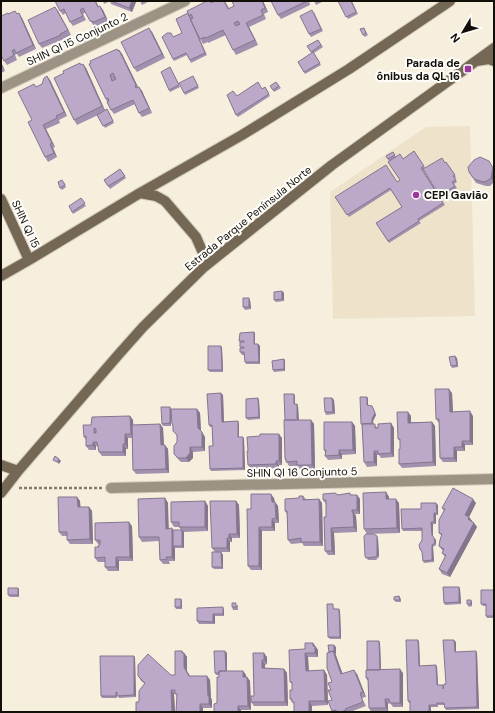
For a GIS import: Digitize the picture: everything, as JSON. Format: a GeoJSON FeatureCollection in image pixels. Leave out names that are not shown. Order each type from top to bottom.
{"type":"FeatureCollection","features":[{"type":"Feature","properties":{"kind":"main road"},"geometry":{"type":"LineString","coordinates":[[1,276],[140,193],[242,136],[349,69],[450,1]]}},
{"type":"Feature","properties":{"kind":"main road","name":"Estrada Parque Península Norte"},"geometry":{"type":"LineString","coordinates":[[3,491],[18,471],[143,327],[204,267],[332,165],[494,48]]}},
{"type":"Feature","properties":{"kind":"main road"},"geometry":{"type":"LineString","coordinates":[[476,61],[494,61]]}},
{"type":"Feature","properties":{"kind":"main road"},"geometry":{"type":"LineString","coordinates":[[140,193],[156,196],[165,201],[196,237],[203,253],[204,267]]}},
{"type":"Feature","properties":{"kind":"main road","name":"SHIN QI 15"},"geometry":{"type":"LineString","coordinates":[[1,199],[30,260]]}},
{"type":"Feature","properties":{"kind":"main road"},"geometry":{"type":"LineString","coordinates":[[1,465],[18,471]]}},
{"type":"Feature","properties":{"kind":"street","name":"SHIN QI 15 Conjunto 2"},"geometry":{"type":"LineString","coordinates":[[1,88],[185,1]]}},
{"type":"Feature","properties":{"kind":"street","name":"SHIN QI 16 Conjunto 5"},"geometry":{"type":"LineString","coordinates":[[111,488],[494,479]]}},
{"type":"Feature","properties":{"kind":"path"},"geometry":{"type":"LineString","coordinates":[[3,491],[111,488]]}},
{"type":"Feature","properties":{"kind":"shaded area"},"geometry":{"type":"Polygon","coordinates":[[[470,126],[475,316],[333,319],[330,192],[426,127],[470,126]]]}},
{"type":"Feature","properties":{"kind":"building"},"geometry":{"type":"Polygon","coordinates":[[[55,1],[95,1],[98,7],[100,6],[105,17],[94,22],[90,21],[83,8],[80,10],[83,16],[70,22],[64,9],[60,11],[55,1]]]}},
{"type":"Feature","properties":{"kind":"building"},"geometry":{"type":"Polygon","coordinates":[[[111,1],[132,1],[129,8],[111,1]]]}},
{"type":"Feature","properties":{"kind":"building"},"geometry":{"type":"Polygon","coordinates":[[[207,1],[210,1],[211,3],[215,1],[224,1],[228,9],[234,6],[232,1],[262,1],[265,8],[261,10],[263,15],[246,23],[255,40],[233,50],[223,30],[206,38],[200,39],[190,19],[193,18],[191,14],[189,16],[187,11],[207,1]],[[238,21],[234,23],[236,26],[240,24],[238,21]]]}},
{"type":"Feature","properties":{"kind":"building"},"geometry":{"type":"Polygon","coordinates":[[[271,1],[307,1],[278,15],[271,1]]]}},
{"type":"Feature","properties":{"kind":"building"},"geometry":{"type":"Polygon","coordinates":[[[338,1],[351,1],[356,12],[346,17],[338,1]]]}},
{"type":"Feature","properties":{"kind":"building"},"geometry":{"type":"Polygon","coordinates":[[[55,7],[68,30],[60,34],[61,35],[39,44],[28,20],[55,7]]]}},
{"type":"Feature","properties":{"kind":"building"},"geometry":{"type":"Polygon","coordinates":[[[312,10],[321,29],[309,34],[300,16],[312,10]]]}},
{"type":"Feature","properties":{"kind":"building"},"geometry":{"type":"Polygon","coordinates":[[[15,11],[17,14],[19,13],[33,45],[16,53],[14,49],[12,51],[14,55],[4,61],[1,55],[1,16],[15,11]]]}},
{"type":"Feature","properties":{"kind":"building"},"geometry":{"type":"Polygon","coordinates":[[[188,13],[205,53],[190,60],[186,53],[173,59],[162,37],[167,33],[171,33],[173,37],[182,33],[176,19],[188,13]]]}},
{"type":"Feature","properties":{"kind":"building"},"geometry":{"type":"Polygon","coordinates":[[[149,28],[162,54],[134,68],[121,42],[149,28]]]}},
{"type":"Feature","properties":{"kind":"building"},"geometry":{"type":"Polygon","coordinates":[[[364,28],[366,33],[363,35],[360,29],[364,28]]]}},
{"type":"Feature","properties":{"kind":"building"},"geometry":{"type":"Polygon","coordinates":[[[318,40],[321,45],[311,52],[307,46],[318,40]]]}},
{"type":"Feature","properties":{"kind":"building"},"geometry":{"type":"Polygon","coordinates":[[[117,49],[118,51],[119,50],[136,85],[136,88],[139,87],[149,108],[139,113],[133,100],[111,110],[107,102],[109,101],[108,98],[106,99],[89,64],[91,63],[90,61],[117,49]],[[113,73],[110,75],[112,81],[116,79],[113,73]]]}},
{"type":"Feature","properties":{"kind":"building"},"geometry":{"type":"Polygon","coordinates":[[[313,52],[320,63],[304,72],[298,62],[313,52]]]}},
{"type":"Feature","properties":{"kind":"building"},"geometry":{"type":"Polygon","coordinates":[[[80,63],[81,65],[83,64],[102,106],[74,120],[54,78],[64,73],[63,71],[80,63]]]}},
{"type":"Feature","properties":{"kind":"building"},"geometry":{"type":"Polygon","coordinates":[[[170,67],[179,85],[169,90],[161,72],[170,67]]]}},
{"type":"Feature","properties":{"kind":"building"},"geometry":{"type":"Polygon","coordinates":[[[47,76],[64,112],[56,116],[57,118],[43,125],[52,143],[50,144],[54,153],[45,157],[28,122],[32,120],[18,92],[34,84],[36,87],[42,84],[44,78],[47,76]]]}},
{"type":"Feature","properties":{"kind":"building"},"geometry":{"type":"Polygon","coordinates":[[[193,76],[198,86],[184,93],[179,83],[193,76]]]}},
{"type":"Feature","properties":{"kind":"building"},"geometry":{"type":"Polygon","coordinates":[[[258,82],[262,89],[265,87],[269,94],[236,115],[227,95],[233,91],[237,96],[258,82]]]}},
{"type":"Feature","properties":{"kind":"building"},"geometry":{"type":"Polygon","coordinates":[[[276,82],[279,86],[273,90],[270,86],[276,82]]]}},
{"type":"Feature","properties":{"kind":"building"},"geometry":{"type":"Polygon","coordinates":[[[107,109],[113,121],[103,126],[97,115],[107,109]]]}},
{"type":"Feature","properties":{"kind":"building","name":"CEPI Gavião"},"geometry":{"type":"Polygon","coordinates":[[[414,151],[424,166],[421,168],[443,203],[388,241],[376,223],[402,207],[390,188],[347,215],[335,197],[386,165],[397,182],[400,180],[388,162],[400,154],[403,159],[414,151]]]}},
{"type":"Feature","properties":{"kind":"building"},"geometry":{"type":"Polygon","coordinates":[[[393,152],[395,155],[388,159],[386,156],[393,152]]]}},
{"type":"Feature","properties":{"kind":"building"},"geometry":{"type":"Polygon","coordinates":[[[480,157],[489,161],[493,168],[491,178],[483,182],[474,179],[469,172],[468,167],[474,160],[480,157]]]}},
{"type":"Feature","properties":{"kind":"building"},"geometry":{"type":"Polygon","coordinates":[[[442,158],[455,175],[453,176],[456,180],[452,182],[455,186],[443,194],[441,190],[437,192],[423,169],[442,158]]]}},
{"type":"Feature","properties":{"kind":"building"},"geometry":{"type":"Polygon","coordinates":[[[120,169],[125,176],[108,186],[104,180],[120,169]]]}},
{"type":"Feature","properties":{"kind":"building"},"geometry":{"type":"Polygon","coordinates":[[[62,180],[65,185],[60,188],[58,182],[62,180]]]}},
{"type":"Feature","properties":{"kind":"building"},"geometry":{"type":"Polygon","coordinates":[[[81,198],[85,203],[72,212],[69,206],[81,198]]]}},
{"type":"Feature","properties":{"kind":"building"},"geometry":{"type":"Polygon","coordinates":[[[282,291],[282,299],[274,300],[274,292],[282,291]]]}},
{"type":"Feature","properties":{"kind":"building"},"geometry":{"type":"Polygon","coordinates":[[[243,298],[249,298],[249,307],[243,307],[243,298]]]}},
{"type":"Feature","properties":{"kind":"building"},"geometry":{"type":"Polygon","coordinates":[[[254,332],[254,344],[258,344],[259,362],[245,362],[244,352],[240,352],[240,348],[244,347],[240,347],[240,342],[244,341],[239,341],[240,333],[254,332]]]}},
{"type":"Feature","properties":{"kind":"building"},"geometry":{"type":"Polygon","coordinates":[[[208,346],[221,346],[222,370],[208,370],[208,346]]]}},
{"type":"Feature","properties":{"kind":"building"},"geometry":{"type":"Polygon","coordinates":[[[455,356],[457,365],[451,366],[449,357],[455,356]]]}},
{"type":"Feature","properties":{"kind":"building"},"geometry":{"type":"Polygon","coordinates":[[[284,359],[284,369],[273,370],[272,361],[284,359]]]}},
{"type":"Feature","properties":{"kind":"building"},"geometry":{"type":"Polygon","coordinates":[[[435,389],[449,389],[450,412],[470,411],[470,441],[462,441],[462,447],[454,447],[454,458],[440,458],[439,419],[436,419],[435,389]]]}},
{"type":"Feature","properties":{"kind":"building"},"geometry":{"type":"Polygon","coordinates":[[[221,393],[222,422],[238,421],[238,437],[243,437],[243,468],[210,469],[209,446],[213,446],[212,425],[209,425],[207,394],[221,393]]]}},
{"type":"Feature","properties":{"kind":"building"},"geometry":{"type":"Polygon","coordinates":[[[284,394],[294,394],[294,404],[297,404],[297,420],[285,420],[284,394]]]}},
{"type":"Feature","properties":{"kind":"building"},"geometry":{"type":"Polygon","coordinates":[[[360,397],[367,397],[367,405],[372,406],[375,413],[372,423],[361,424],[360,397]]]}},
{"type":"Feature","properties":{"kind":"building"},"geometry":{"type":"Polygon","coordinates":[[[258,398],[259,417],[246,418],[246,399],[258,398]]]}},
{"type":"Feature","properties":{"kind":"building"},"geometry":{"type":"Polygon","coordinates":[[[324,398],[332,398],[333,412],[325,412],[324,398]]]}},
{"type":"Feature","properties":{"kind":"building"},"geometry":{"type":"Polygon","coordinates":[[[161,407],[170,407],[170,423],[162,424],[161,407]]]}},
{"type":"Feature","properties":{"kind":"building"},"geometry":{"type":"Polygon","coordinates":[[[171,409],[197,409],[198,428],[202,432],[202,447],[190,447],[190,453],[186,458],[178,458],[174,454],[174,446],[177,442],[177,435],[173,431],[171,409]]]}},
{"type":"Feature","properties":{"kind":"building"},"geometry":{"type":"Polygon","coordinates":[[[397,412],[408,412],[408,423],[432,422],[433,462],[399,464],[400,439],[398,439],[397,412]]]}},
{"type":"Feature","properties":{"kind":"building"},"geometry":{"type":"Polygon","coordinates":[[[130,416],[131,434],[125,434],[123,452],[99,452],[97,442],[93,442],[93,445],[86,446],[86,436],[84,437],[83,425],[91,425],[92,417],[130,416]]]}},
{"type":"Feature","properties":{"kind":"building"},"geometry":{"type":"Polygon","coordinates":[[[284,420],[311,420],[312,465],[297,465],[297,461],[286,462],[284,420]]]}},
{"type":"Feature","properties":{"kind":"building"},"geometry":{"type":"Polygon","coordinates":[[[324,422],[352,422],[353,450],[339,450],[339,455],[325,456],[324,422]]]}},
{"type":"Feature","properties":{"kind":"building"},"geometry":{"type":"Polygon","coordinates":[[[391,423],[391,453],[378,454],[378,451],[374,451],[374,462],[364,462],[362,424],[375,424],[375,428],[378,428],[378,424],[391,423]]]}},
{"type":"Feature","properties":{"kind":"building"},"geometry":{"type":"Polygon","coordinates":[[[160,424],[161,445],[165,445],[166,469],[133,470],[132,425],[160,424]]]}},
{"type":"Feature","properties":{"kind":"building"},"geometry":{"type":"Polygon","coordinates":[[[260,434],[279,434],[279,461],[276,461],[276,464],[248,465],[247,437],[260,436],[260,434]]]}},
{"type":"Feature","properties":{"kind":"building"},"geometry":{"type":"Polygon","coordinates":[[[55,456],[59,459],[57,462],[53,460],[55,456]]]}},
{"type":"Feature","properties":{"kind":"building"},"geometry":{"type":"Polygon","coordinates":[[[453,488],[473,499],[465,515],[474,523],[447,573],[439,569],[446,555],[442,553],[444,549],[439,546],[442,534],[439,533],[439,520],[445,509],[442,508],[453,488]]]}},
{"type":"Feature","properties":{"kind":"building"},"geometry":{"type":"Polygon","coordinates":[[[386,492],[386,499],[396,499],[397,528],[364,529],[363,493],[386,492]]]}},
{"type":"Feature","properties":{"kind":"building"},"geometry":{"type":"Polygon","coordinates":[[[335,493],[338,495],[350,493],[350,495],[357,495],[357,510],[352,510],[354,527],[331,528],[332,551],[325,551],[324,517],[326,517],[326,500],[323,500],[323,494],[335,493]]]}},
{"type":"Feature","properties":{"kind":"building"},"geometry":{"type":"Polygon","coordinates":[[[251,494],[271,494],[272,502],[275,502],[276,518],[272,519],[272,527],[259,527],[259,566],[248,566],[247,509],[251,509],[251,494]]]}},
{"type":"Feature","properties":{"kind":"building"},"geometry":{"type":"Polygon","coordinates":[[[299,496],[303,496],[303,500],[319,499],[320,542],[301,542],[301,538],[288,540],[285,499],[299,498],[299,496]]]}},
{"type":"Feature","properties":{"kind":"building"},"geometry":{"type":"Polygon","coordinates":[[[58,497],[77,497],[78,507],[89,507],[90,539],[67,540],[67,532],[59,532],[58,497]]]}},
{"type":"Feature","properties":{"kind":"building"},"geometry":{"type":"Polygon","coordinates":[[[165,498],[166,529],[172,528],[172,557],[166,557],[167,559],[160,560],[159,537],[139,537],[138,499],[165,498]]]}},
{"type":"Feature","properties":{"kind":"building"},"geometry":{"type":"Polygon","coordinates":[[[205,501],[205,527],[179,527],[179,522],[171,522],[171,502],[205,501]]]}},
{"type":"Feature","properties":{"kind":"building"},"geometry":{"type":"Polygon","coordinates":[[[210,501],[236,501],[237,534],[229,534],[229,538],[227,538],[227,548],[212,548],[210,501]]]}},
{"type":"Feature","properties":{"kind":"building"},"geometry":{"type":"Polygon","coordinates":[[[421,503],[436,503],[437,513],[434,513],[434,522],[431,522],[432,535],[435,543],[432,545],[432,560],[423,561],[422,552],[419,545],[422,540],[422,528],[402,529],[401,509],[421,509],[421,503]]]}},
{"type":"Feature","properties":{"kind":"building"},"geometry":{"type":"Polygon","coordinates":[[[129,522],[130,557],[116,557],[116,567],[105,567],[105,557],[95,558],[95,547],[99,547],[98,545],[100,545],[100,540],[95,540],[95,523],[129,522]]]}},
{"type":"Feature","properties":{"kind":"building"},"geometry":{"type":"Polygon","coordinates":[[[173,530],[182,530],[182,546],[173,546],[173,530]]]}},
{"type":"Feature","properties":{"kind":"building"},"geometry":{"type":"Polygon","coordinates":[[[366,534],[374,534],[377,536],[377,555],[375,557],[366,558],[365,556],[364,536],[366,534]]]}},
{"type":"Feature","properties":{"kind":"building"},"geometry":{"type":"Polygon","coordinates":[[[212,552],[221,552],[222,567],[212,567],[212,552]]]}},
{"type":"Feature","properties":{"kind":"building"},"geometry":{"type":"Polygon","coordinates":[[[443,587],[459,587],[459,602],[444,603],[443,587]]]}},
{"type":"Feature","properties":{"kind":"building"},"geometry":{"type":"Polygon","coordinates":[[[8,588],[18,588],[18,595],[8,595],[8,588]]]}},
{"type":"Feature","properties":{"kind":"building"},"geometry":{"type":"Polygon","coordinates":[[[481,590],[494,590],[494,616],[486,616],[486,604],[481,604],[481,590]]]}},
{"type":"Feature","properties":{"kind":"building"},"geometry":{"type":"Polygon","coordinates":[[[399,596],[400,600],[394,600],[394,597],[399,596]]]}},
{"type":"Feature","properties":{"kind":"building"},"geometry":{"type":"Polygon","coordinates":[[[175,599],[181,599],[181,607],[175,607],[175,599]]]}},
{"type":"Feature","properties":{"kind":"building"},"geometry":{"type":"Polygon","coordinates":[[[467,600],[471,600],[471,604],[467,604],[467,600]]]}},
{"type":"Feature","properties":{"kind":"building"},"geometry":{"type":"Polygon","coordinates":[[[232,603],[236,603],[236,607],[232,607],[232,603]]]}},
{"type":"Feature","properties":{"kind":"building"},"geometry":{"type":"Polygon","coordinates":[[[327,604],[333,604],[333,609],[339,609],[340,637],[328,637],[327,604]]]}},
{"type":"Feature","properties":{"kind":"building"},"geometry":{"type":"Polygon","coordinates":[[[223,607],[223,614],[213,614],[213,622],[197,621],[197,608],[223,607]]]}},
{"type":"Feature","properties":{"kind":"building"},"geometry":{"type":"Polygon","coordinates":[[[406,640],[418,640],[419,666],[436,665],[437,685],[443,685],[443,689],[444,684],[446,684],[443,640],[454,640],[455,652],[476,651],[477,707],[445,708],[444,703],[437,703],[436,705],[429,705],[429,712],[410,712],[410,701],[408,701],[406,640]]]}},
{"type":"Feature","properties":{"kind":"building"},"geometry":{"type":"Polygon","coordinates":[[[367,641],[379,641],[380,670],[367,670],[367,641]]]}},
{"type":"Feature","properties":{"kind":"building"},"geometry":{"type":"Polygon","coordinates":[[[305,643],[313,643],[313,646],[315,646],[315,653],[305,653],[306,671],[324,670],[325,701],[309,701],[309,712],[294,712],[294,702],[290,699],[292,682],[290,682],[289,650],[305,649],[305,643]]]}},
{"type":"Feature","properties":{"kind":"building"},"geometry":{"type":"Polygon","coordinates":[[[328,645],[334,645],[334,652],[329,652],[328,645]]]}},
{"type":"Feature","properties":{"kind":"building"},"geometry":{"type":"Polygon","coordinates":[[[175,651],[182,651],[182,653],[184,653],[184,667],[189,676],[207,676],[209,704],[200,704],[200,712],[176,712],[177,694],[175,694],[175,690],[171,690],[172,712],[136,712],[136,702],[139,702],[139,691],[145,683],[138,676],[138,665],[148,654],[171,675],[175,675],[175,651]]]}},
{"type":"Feature","properties":{"kind":"building"},"geometry":{"type":"Polygon","coordinates":[[[214,651],[225,651],[226,671],[219,671],[219,673],[215,673],[214,651]]]}},
{"type":"Feature","properties":{"kind":"building"},"geometry":{"type":"Polygon","coordinates":[[[333,651],[341,674],[354,670],[363,692],[360,693],[363,702],[341,712],[336,712],[336,710],[332,711],[328,701],[332,700],[328,690],[331,690],[328,683],[332,682],[327,668],[327,653],[333,651]]]}},
{"type":"Feature","properties":{"kind":"building"},"geometry":{"type":"Polygon","coordinates":[[[253,653],[264,653],[262,668],[284,669],[285,702],[251,702],[251,696],[254,696],[253,653]]]}},
{"type":"Feature","properties":{"kind":"building"},"geometry":{"type":"Polygon","coordinates":[[[100,656],[134,656],[134,695],[117,696],[116,692],[116,696],[101,696],[100,656]]]}},
{"type":"Feature","properties":{"kind":"building"},"geometry":{"type":"Polygon","coordinates":[[[400,669],[400,703],[390,703],[389,699],[385,699],[386,708],[369,708],[368,678],[366,678],[366,670],[400,669]]]}},
{"type":"Feature","properties":{"kind":"building"},"geometry":{"type":"Polygon","coordinates":[[[219,671],[243,671],[243,677],[247,677],[248,706],[238,706],[238,712],[214,712],[214,704],[217,703],[217,677],[219,677],[219,671]]]}},
{"type":"Feature","properties":{"kind":"place","name":"Parada de ônibus da QL 16"},"geometry":{"type":"Point","coordinates":[468,69]}},
{"type":"Feature","properties":{"kind":"place","name":"CEPI Gavião"},"geometry":{"type":"Point","coordinates":[416,195]}}]}
